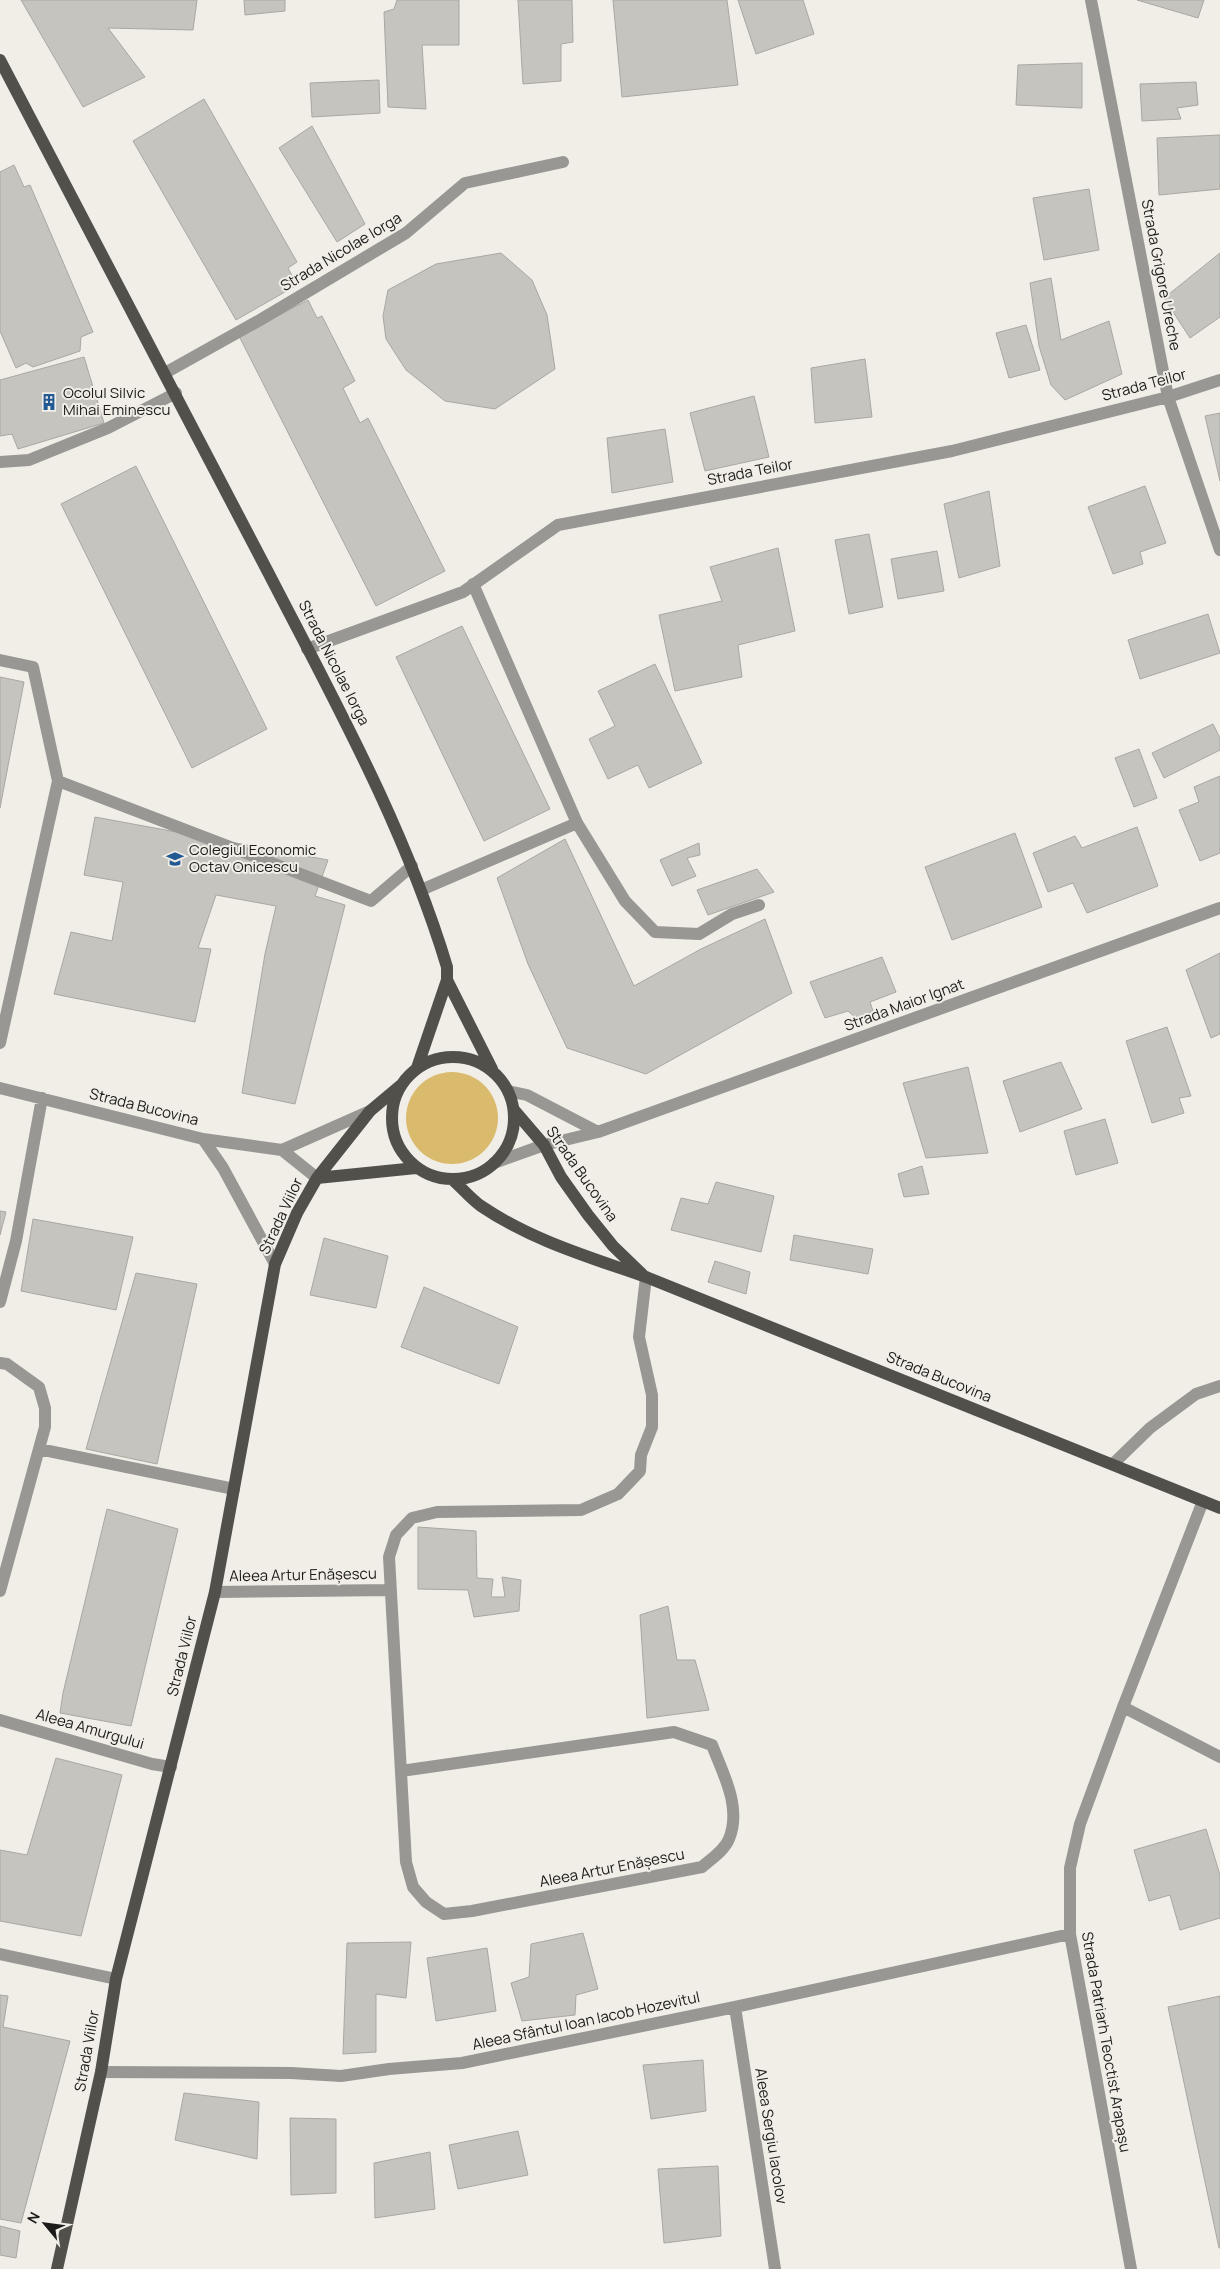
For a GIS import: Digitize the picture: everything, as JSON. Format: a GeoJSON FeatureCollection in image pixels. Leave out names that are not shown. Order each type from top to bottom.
{"type":"FeatureCollection","features":[{"type":"Feature","properties":{"kind":"main road","name":"Strada Nicolae Iorga"},"geometry":{"type":"LineString","coordinates":[[0,60],[176,393],[366,762],[412,866],[446,967],[446,980],[417,1068]]}},
{"type":"Feature","properties":{"kind":"main road","name":"Strada Nicolae Iorga"},"geometry":{"type":"LineString","coordinates":[[446,980],[493,1071]]}},
{"type":"Feature","properties":{"kind":"main road"},"geometry":{"type":"LineString","coordinates":[[456,1056],[469,1058],[493,1071],[502,1080],[508,1091],[514,1110],[513,1130],[506,1148],[494,1163],[482,1172],[468,1178],[453,1180],[440,1178],[416,1168],[403,1155],[395,1138],[392,1120],[394,1102],[401,1086],[417,1068],[436,1059],[456,1056]]}},
{"type":"Feature","properties":{"kind":"main road","name":"Strada Viilor"},"geometry":{"type":"LineString","coordinates":[[57,2269],[101,2072],[116,1979],[215,1592],[275,1264],[297,1214],[317,1178],[370,1111],[401,1086]]}},
{"type":"Feature","properties":{"kind":"main road","name":"Strada Bucovina"},"geometry":{"type":"LineString","coordinates":[[514,1110],[544,1145],[561,1177],[588,1216],[614,1246],[646,1277]]}},
{"type":"Feature","properties":{"kind":"main road"},"geometry":{"type":"LineString","coordinates":[[317,1178],[416,1168]]}},
{"type":"Feature","properties":{"kind":"main road","name":"Strada Bucovina"},"geometry":{"type":"LineString","coordinates":[[453,1180],[479,1204],[514,1226],[549,1242],[646,1277],[1220,1508]]}},
{"type":"Feature","properties":{"kind":"street","name":"Strada Grigore Ureche"},"geometry":{"type":"LineString","coordinates":[[1091,0],[1168,397],[1220,550]]}},
{"type":"Feature","properties":{"kind":"street","name":"Strada Nicolae Iorga"},"geometry":{"type":"LineString","coordinates":[[165,373],[260,320],[406,233],[465,183],[563,162]]}},
{"type":"Feature","properties":{"kind":"street","name":"Strada Teilor"},"geometry":{"type":"LineString","coordinates":[[307,648],[463,592],[558,525],[952,451],[1168,397],[1220,380]]}},
{"type":"Feature","properties":{"kind":"street"},"geometry":{"type":"LineString","coordinates":[[0,462],[30,460],[108,428],[176,393]]}},
{"type":"Feature","properties":{"kind":"street"},"geometry":{"type":"LineString","coordinates":[[473,584],[576,823],[625,901],[655,932],[699,934],[732,914],[759,905]]}},
{"type":"Feature","properties":{"kind":"street"},"geometry":{"type":"LineString","coordinates":[[0,660],[33,666],[58,781],[0,1043]]}},
{"type":"Feature","properties":{"kind":"street"},"geometry":{"type":"LineString","coordinates":[[58,781],[371,901],[412,866]]}},
{"type":"Feature","properties":{"kind":"street"},"geometry":{"type":"LineString","coordinates":[[421,890],[576,823]]}},
{"type":"Feature","properties":{"kind":"street","name":"Strada Maior Ignat"},"geometry":{"type":"LineString","coordinates":[[494,1163],[544,1145],[598,1132],[1220,908]]}},
{"type":"Feature","properties":{"kind":"street","name":"Strada Bucovina"},"geometry":{"type":"LineString","coordinates":[[0,1088],[203,1139],[282,1150]]}},
{"type":"Feature","properties":{"kind":"street"},"geometry":{"type":"LineString","coordinates":[[508,1091],[527,1095],[598,1132]]}},
{"type":"Feature","properties":{"kind":"street"},"geometry":{"type":"LineString","coordinates":[[0,1302],[16,1241],[42,1098]]}},
{"type":"Feature","properties":{"kind":"street"},"geometry":{"type":"LineString","coordinates":[[317,1178],[282,1150],[370,1111]]}},
{"type":"Feature","properties":{"kind":"street"},"geometry":{"type":"LineString","coordinates":[[203,1139],[223,1168],[275,1264]]}},
{"type":"Feature","properties":{"kind":"street","name":"Aleea Artur Enășescu"},"geometry":{"type":"LineString","coordinates":[[401,1771],[674,1732],[712,1745],[732,1794],[734,1821],[729,1840],[718,1854],[702,1867],[472,1911],[444,1914],[426,1902],[413,1887],[406,1862],[388,1557],[396,1535],[412,1518],[437,1512],[581,1510],[618,1494],[640,1471],[642,1455],[652,1427],[652,1395],[639,1337],[646,1277]]}},
{"type":"Feature","properties":{"kind":"street"},"geometry":{"type":"LineString","coordinates":[[0,1363],[7,1364],[39,1387],[45,1408],[45,1428],[0,1591]]}},
{"type":"Feature","properties":{"kind":"street"},"geometry":{"type":"LineString","coordinates":[[1113,1464],[1150,1428],[1196,1394],[1220,1386]]}},
{"type":"Feature","properties":{"kind":"street"},"geometry":{"type":"LineString","coordinates":[[39,1449],[234,1489]]}},
{"type":"Feature","properties":{"kind":"street","name":"Strada Patriarh Teoctist Arapașu"},"geometry":{"type":"LineString","coordinates":[[1131,2269],[1070,1934],[1070,1868],[1080,1824],[1123,1706],[1203,1501]]}},
{"type":"Feature","properties":{"kind":"street","name":"Aleea Artur Enășescu"},"geometry":{"type":"LineString","coordinates":[[215,1592],[391,1590]]}},
{"type":"Feature","properties":{"kind":"street"},"geometry":{"type":"LineString","coordinates":[[1123,1706],[1220,1757]]}},
{"type":"Feature","properties":{"kind":"street","name":"Aleea Amurgului"},"geometry":{"type":"LineString","coordinates":[[0,1720],[152,1764],[171,1767]]}},
{"type":"Feature","properties":{"kind":"street","name":"Aleea Sfântul Ioan Iacob Hozevitul"},"geometry":{"type":"LineString","coordinates":[[101,2072],[292,2073],[341,2076],[389,2068],[462,2063],[735,2007],[1070,1934]]}},
{"type":"Feature","properties":{"kind":"street"},"geometry":{"type":"LineString","coordinates":[[0,1954],[116,1979]]}},
{"type":"Feature","properties":{"kind":"street","name":"Aleea Sergiu Iacolov"},"geometry":{"type":"LineString","coordinates":[[735,2007],[775,2269]]}},
{"type":"Feature","properties":{"kind":"shaded area"},"geometry":{"type":"Polygon","coordinates":[[[452,1072],[470,1075],[485,1085],[495,1100],[498,1118],[495,1136],[485,1151],[470,1161],[452,1164],[434,1161],[419,1151],[409,1136],[406,1118],[409,1100],[419,1085],[434,1075],[452,1072]]]}},
{"type":"Feature","properties":{"kind":"building"},"geometry":{"type":"Polygon","coordinates":[[[21,0],[197,0],[193,30],[108,28],[145,77],[83,107],[21,0]]]}},
{"type":"Feature","properties":{"kind":"building"},"geometry":{"type":"Polygon","coordinates":[[[244,0],[285,0],[285,11],[245,15],[244,0]]]}},
{"type":"Feature","properties":{"kind":"building"},"geometry":{"type":"Polygon","coordinates":[[[397,0],[459,0],[459,45],[422,45],[426,109],[388,107],[384,12],[394,9],[397,0]]]}},
{"type":"Feature","properties":{"kind":"building"},"geometry":{"type":"Polygon","coordinates":[[[518,0],[572,0],[573,42],[561,44],[561,81],[523,84],[518,0]]]}},
{"type":"Feature","properties":{"kind":"building"},"geometry":{"type":"Polygon","coordinates":[[[613,0],[727,0],[738,85],[622,97],[613,0]]]}},
{"type":"Feature","properties":{"kind":"building"},"geometry":{"type":"Polygon","coordinates":[[[738,0],[803,0],[814,34],[756,54],[738,0]]]}},
{"type":"Feature","properties":{"kind":"building"},"geometry":{"type":"Polygon","coordinates":[[[1137,0],[1204,0],[1198,18],[1137,0]]]}},
{"type":"Feature","properties":{"kind":"building"},"geometry":{"type":"Polygon","coordinates":[[[1082,63],[1082,108],[1016,105],[1018,65],[1082,63]]]}},
{"type":"Feature","properties":{"kind":"building"},"geometry":{"type":"Polygon","coordinates":[[[379,80],[380,113],[312,117],[310,83],[379,80]]]}},
{"type":"Feature","properties":{"kind":"building"},"geometry":{"type":"Polygon","coordinates":[[[1196,82],[1198,105],[1177,108],[1181,119],[1142,121],[1140,84],[1196,82]]]}},
{"type":"Feature","properties":{"kind":"building"},"geometry":{"type":"Polygon","coordinates":[[[204,99],[297,262],[288,268],[297,285],[236,320],[133,141],[204,99]]]}},
{"type":"Feature","properties":{"kind":"building"},"geometry":{"type":"Polygon","coordinates":[[[312,126],[365,224],[337,242],[279,148],[312,126]]]}},
{"type":"Feature","properties":{"kind":"building"},"geometry":{"type":"Polygon","coordinates":[[[1220,135],[1220,189],[1159,195],[1157,138],[1220,135]]]}},
{"type":"Feature","properties":{"kind":"building"},"geometry":{"type":"Polygon","coordinates":[[[14,165],[24,187],[30,185],[93,332],[81,337],[80,351],[33,367],[26,363],[16,368],[0,331],[0,172],[14,165]]]}},
{"type":"Feature","properties":{"kind":"building"},"geometry":{"type":"Polygon","coordinates":[[[1089,189],[1099,250],[1044,260],[1033,198],[1089,189]]]}},
{"type":"Feature","properties":{"kind":"building"},"geometry":{"type":"Polygon","coordinates":[[[501,253],[532,280],[547,315],[555,369],[495,409],[445,401],[406,370],[386,339],[383,316],[388,290],[436,264],[501,253]]]}},
{"type":"Feature","properties":{"kind":"building"},"geometry":{"type":"Polygon","coordinates":[[[1220,253],[1220,317],[1190,338],[1164,298],[1220,253]]]}},
{"type":"Feature","properties":{"kind":"building"},"geometry":{"type":"Polygon","coordinates":[[[1051,278],[1061,340],[1109,321],[1122,374],[1065,400],[1051,385],[1039,346],[1030,283],[1051,278]]]}},
{"type":"Feature","properties":{"kind":"building"},"geometry":{"type":"Polygon","coordinates":[[[308,300],[317,318],[322,316],[355,381],[343,388],[360,423],[368,418],[445,571],[376,606],[239,336],[308,300]]]}},
{"type":"Feature","properties":{"kind":"building"},"geometry":{"type":"Polygon","coordinates":[[[1026,325],[1040,370],[1009,378],[996,333],[1026,325]]]}},
{"type":"Feature","properties":{"kind":"building","name":"Ocolul Silvic Mihai Eminescu"},"geometry":{"type":"Polygon","coordinates":[[[84,357],[104,423],[18,449],[12,434],[0,436],[0,380],[84,357]]]}},
{"type":"Feature","properties":{"kind":"building"},"geometry":{"type":"Polygon","coordinates":[[[865,359],[872,417],[815,423],[811,368],[865,359]]]}},
{"type":"Feature","properties":{"kind":"building"},"geometry":{"type":"Polygon","coordinates":[[[754,396],[769,457],[705,471],[690,413],[754,396]]]}},
{"type":"Feature","properties":{"kind":"building"},"geometry":{"type":"Polygon","coordinates":[[[1220,413],[1220,481],[1205,416],[1220,413]]]}},
{"type":"Feature","properties":{"kind":"building"},"geometry":{"type":"Polygon","coordinates":[[[665,429],[673,482],[612,493],[607,438],[665,429]]]}},
{"type":"Feature","properties":{"kind":"building"},"geometry":{"type":"Polygon","coordinates":[[[136,466],[267,729],[192,768],[61,504],[136,466]]]}},
{"type":"Feature","properties":{"kind":"building"},"geometry":{"type":"Polygon","coordinates":[[[1145,486],[1166,543],[1140,552],[1143,564],[1113,574],[1088,507],[1145,486]]]}},
{"type":"Feature","properties":{"kind":"building"},"geometry":{"type":"Polygon","coordinates":[[[989,491],[1000,566],[959,578],[944,504],[989,491]]]}},
{"type":"Feature","properties":{"kind":"building"},"geometry":{"type":"Polygon","coordinates":[[[869,534],[883,607],[849,614],[835,540],[869,534]]]}},
{"type":"Feature","properties":{"kind":"building"},"geometry":{"type":"Polygon","coordinates":[[[778,548],[795,631],[738,645],[742,677],[675,691],[659,615],[722,601],[710,567],[778,548]]]}},
{"type":"Feature","properties":{"kind":"building"},"geometry":{"type":"Polygon","coordinates":[[[937,551],[944,591],[898,599],[891,559],[937,551]]]}},
{"type":"Feature","properties":{"kind":"building"},"geometry":{"type":"Polygon","coordinates":[[[1208,614],[1220,653],[1140,679],[1128,640],[1208,614]]]}},
{"type":"Feature","properties":{"kind":"building"},"geometry":{"type":"Polygon","coordinates":[[[462,626],[550,809],[484,841],[396,657],[462,626]]]}},
{"type":"Feature","properties":{"kind":"building"},"geometry":{"type":"Polygon","coordinates":[[[655,664],[702,763],[649,788],[638,765],[608,779],[589,739],[615,726],[598,691],[655,664]]]}},
{"type":"Feature","properties":{"kind":"building"},"geometry":{"type":"Polygon","coordinates":[[[0,677],[24,682],[0,808],[0,677]]]}},
{"type":"Feature","properties":{"kind":"building"},"geometry":{"type":"Polygon","coordinates":[[[1213,724],[1220,738],[1220,750],[1164,778],[1152,753],[1213,724]]]}},
{"type":"Feature","properties":{"kind":"building"},"geometry":{"type":"Polygon","coordinates":[[[1139,749],[1157,798],[1134,807],[1115,758],[1139,749]]]}},
{"type":"Feature","properties":{"kind":"building"},"geometry":{"type":"Polygon","coordinates":[[[1220,776],[1220,853],[1200,861],[1179,810],[1199,802],[1194,787],[1220,776]]]}},
{"type":"Feature","properties":{"kind":"building"},"geometry":{"type":"Polygon","coordinates":[[[95,817],[328,860],[315,896],[345,905],[295,1104],[242,1093],[265,954],[276,906],[216,895],[198,948],[211,949],[195,1022],[54,994],[71,932],[112,941],[123,882],[84,875],[95,817]]]}},
{"type":"Feature","properties":{"kind":"building"},"geometry":{"type":"Polygon","coordinates":[[[1137,827],[1158,886],[1087,913],[1073,883],[1048,892],[1033,853],[1075,836],[1082,848],[1137,827]]]}},
{"type":"Feature","properties":{"kind":"building"},"geometry":{"type":"Polygon","coordinates":[[[1015,833],[1042,907],[952,940],[925,867],[1015,833]]]}},
{"type":"Feature","properties":{"kind":"building"},"geometry":{"type":"Polygon","coordinates":[[[565,839],[634,986],[701,949],[765,919],[792,993],[646,1074],[567,1048],[528,964],[497,878],[565,839]]]}},
{"type":"Feature","properties":{"kind":"building"},"geometry":{"type":"Polygon","coordinates":[[[699,843],[700,855],[687,858],[696,876],[672,886],[660,860],[699,843]]]}},
{"type":"Feature","properties":{"kind":"building"},"geometry":{"type":"Polygon","coordinates":[[[757,869],[774,892],[708,915],[697,890],[757,869]]]}},
{"type":"Feature","properties":{"kind":"building"},"geometry":{"type":"Polygon","coordinates":[[[1220,953],[1220,1034],[1211,1038],[1186,970],[1220,953]]]}},
{"type":"Feature","properties":{"kind":"building"},"geometry":{"type":"Polygon","coordinates":[[[882,957],[896,992],[870,1002],[873,1011],[856,1018],[848,1011],[825,1018],[810,982],[882,957]]]}},
{"type":"Feature","properties":{"kind":"building"},"geometry":{"type":"Polygon","coordinates":[[[1167,1027],[1191,1096],[1179,1098],[1184,1113],[1152,1123],[1126,1041],[1167,1027]]]}},
{"type":"Feature","properties":{"kind":"building"},"geometry":{"type":"Polygon","coordinates":[[[1061,1062],[1082,1109],[1020,1132],[1003,1081],[1061,1062]]]}},
{"type":"Feature","properties":{"kind":"building"},"geometry":{"type":"Polygon","coordinates":[[[968,1067],[988,1153],[926,1158],[903,1083],[968,1067]]]}},
{"type":"Feature","properties":{"kind":"building"},"geometry":{"type":"Polygon","coordinates":[[[1105,1119],[1118,1163],[1076,1175],[1064,1131],[1105,1119]]]}},
{"type":"Feature","properties":{"kind":"building"},"geometry":{"type":"Polygon","coordinates":[[[922,1166],[929,1194],[904,1197],[898,1174],[922,1166]]]}},
{"type":"Feature","properties":{"kind":"building"},"geometry":{"type":"Polygon","coordinates":[[[716,1182],[774,1196],[761,1252],[671,1230],[681,1198],[708,1204],[716,1182]]]}},
{"type":"Feature","properties":{"kind":"building"},"geometry":{"type":"Polygon","coordinates":[[[0,1211],[6,1212],[0,1235],[0,1211]]]}},
{"type":"Feature","properties":{"kind":"building"},"geometry":{"type":"Polygon","coordinates":[[[33,1219],[133,1237],[116,1310],[21,1291],[33,1219]]]}},
{"type":"Feature","properties":{"kind":"building"},"geometry":{"type":"Polygon","coordinates":[[[794,1235],[873,1249],[868,1274],[790,1260],[794,1235]]]}},
{"type":"Feature","properties":{"kind":"building"},"geometry":{"type":"Polygon","coordinates":[[[324,1238],[388,1256],[376,1308],[310,1295],[324,1238]]]}},
{"type":"Feature","properties":{"kind":"building"},"geometry":{"type":"Polygon","coordinates":[[[715,1261],[750,1272],[746,1294],[708,1282],[715,1261]]]}},
{"type":"Feature","properties":{"kind":"building"},"geometry":{"type":"Polygon","coordinates":[[[136,1273],[197,1284],[157,1464],[86,1449],[136,1273]]]}},
{"type":"Feature","properties":{"kind":"building"},"geometry":{"type":"Polygon","coordinates":[[[424,1287],[518,1327],[499,1384],[401,1347],[424,1287]]]}},
{"type":"Feature","properties":{"kind":"building"},"geometry":{"type":"Polygon","coordinates":[[[107,1509],[178,1529],[131,1726],[60,1713],[63,1693],[107,1509]]]}},
{"type":"Feature","properties":{"kind":"building"},"geometry":{"type":"Polygon","coordinates":[[[418,1527],[476,1531],[477,1578],[493,1579],[491,1597],[505,1597],[502,1577],[521,1580],[519,1611],[474,1617],[468,1590],[418,1589],[418,1527]]]}},
{"type":"Feature","properties":{"kind":"building"},"geometry":{"type":"Polygon","coordinates":[[[668,1606],[677,1660],[695,1660],[709,1710],[647,1718],[640,1615],[668,1606]]]}},
{"type":"Feature","properties":{"kind":"building"},"geometry":{"type":"Polygon","coordinates":[[[56,1758],[122,1775],[81,1936],[0,1921],[0,1850],[27,1855],[56,1758]]]}},
{"type":"Feature","properties":{"kind":"building"},"geometry":{"type":"Polygon","coordinates":[[[1206,1829],[1220,1875],[1220,1918],[1180,1930],[1170,1895],[1149,1901],[1134,1850],[1206,1829]]]}},
{"type":"Feature","properties":{"kind":"building"},"geometry":{"type":"Polygon","coordinates":[[[583,1933],[598,1989],[576,1995],[575,2015],[522,2021],[511,1983],[529,1977],[531,1944],[583,1933]]]}},
{"type":"Feature","properties":{"kind":"building"},"geometry":{"type":"Polygon","coordinates":[[[411,1942],[406,1998],[376,1994],[376,2052],[343,2054],[347,1943],[411,1942]]]}},
{"type":"Feature","properties":{"kind":"building"},"geometry":{"type":"Polygon","coordinates":[[[487,1948],[496,2011],[436,2021],[427,1958],[487,1948]]]}},
{"type":"Feature","properties":{"kind":"building"},"geometry":{"type":"Polygon","coordinates":[[[0,1995],[8,1996],[3,2027],[70,2041],[21,2223],[0,2219],[0,1995]]]}},
{"type":"Feature","properties":{"kind":"building"},"geometry":{"type":"Polygon","coordinates":[[[1220,1996],[1220,2248],[1219,2248],[1168,2007],[1220,1996]]]}},
{"type":"Feature","properties":{"kind":"building"},"geometry":{"type":"Polygon","coordinates":[[[703,2060],[706,2111],[651,2119],[643,2065],[703,2060]]]}},
{"type":"Feature","properties":{"kind":"building"},"geometry":{"type":"Polygon","coordinates":[[[184,2093],[259,2102],[257,2159],[175,2140],[184,2093]]]}},
{"type":"Feature","properties":{"kind":"building"},"geometry":{"type":"Polygon","coordinates":[[[290,2118],[336,2119],[336,2193],[291,2195],[290,2118]]]}},
{"type":"Feature","properties":{"kind":"building"},"geometry":{"type":"Polygon","coordinates":[[[518,2131],[528,2175],[458,2189],[449,2145],[518,2131]]]}},
{"type":"Feature","properties":{"kind":"building"},"geometry":{"type":"Polygon","coordinates":[[[430,2152],[435,2209],[375,2218],[374,2163],[430,2152]]]}},
{"type":"Feature","properties":{"kind":"building"},"geometry":{"type":"Polygon","coordinates":[[[718,2166],[721,2236],[664,2243],[658,2169],[718,2166]]]}},
{"type":"Feature","properties":{"kind":"building"},"geometry":{"type":"Polygon","coordinates":[[[0,2226],[20,2231],[16,2258],[0,2255],[0,2226]]]}},
{"type":"Feature","properties":{"kind":"place","name":"Ocolul Silvic Mihai Eminescu"},"geometry":{"type":"Point","coordinates":[49,402]}},
{"type":"Feature","properties":{"kind":"place","name":"Colegiul Economic Octav Onicescu"},"geometry":{"type":"Point","coordinates":[175,859]}}]}
